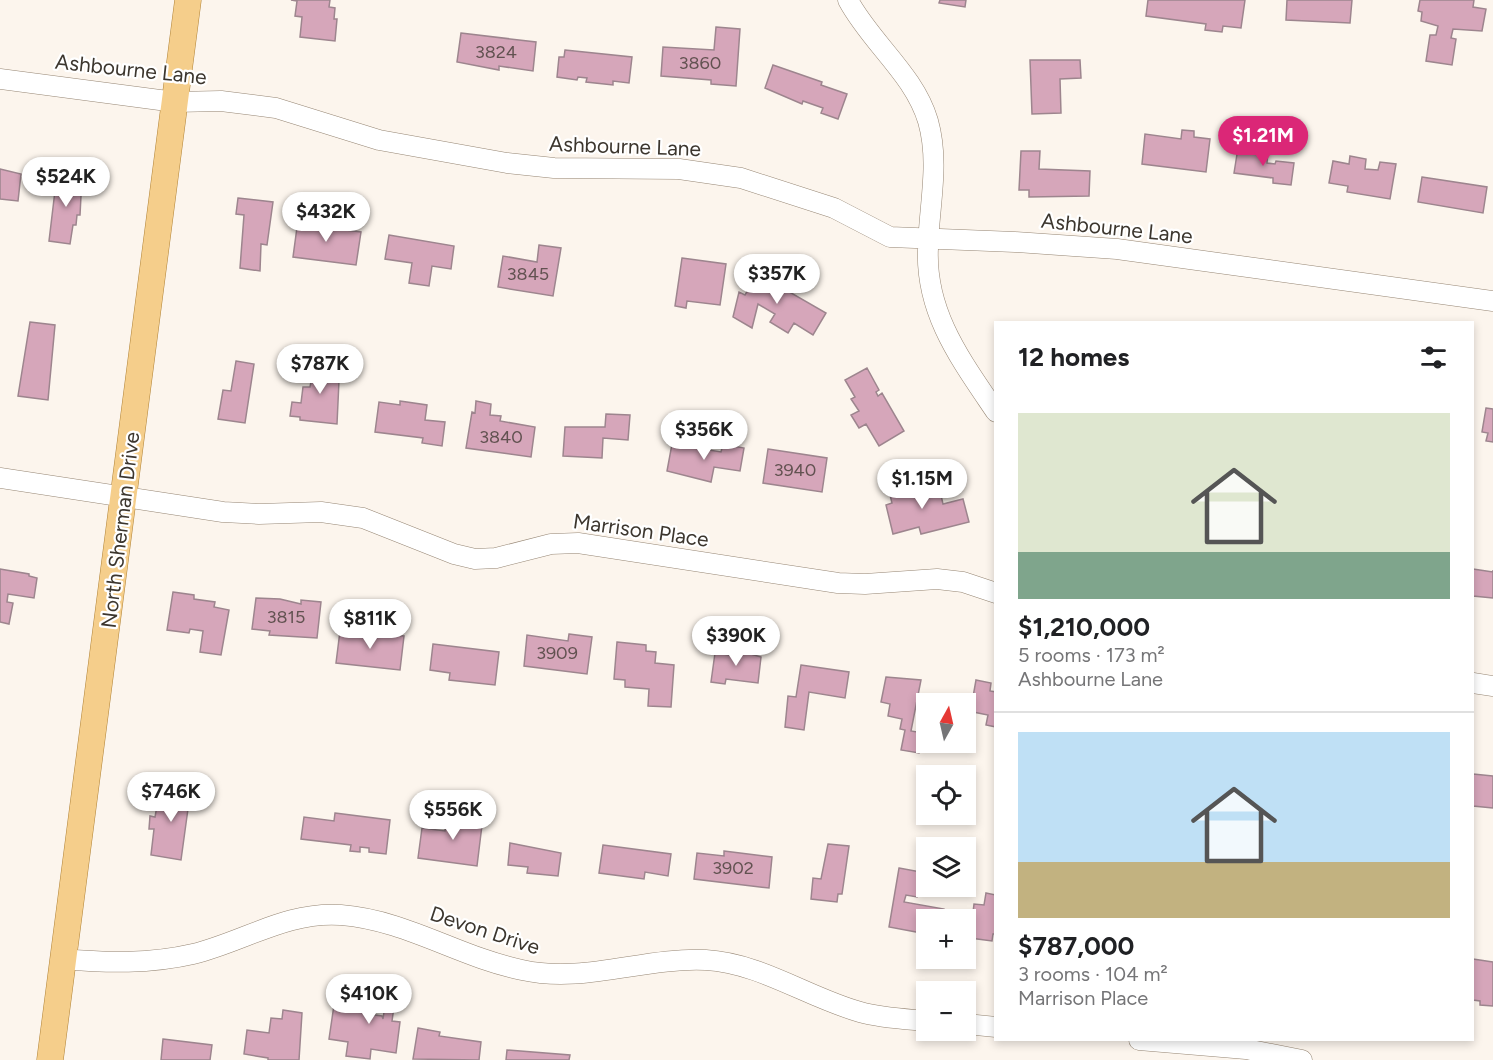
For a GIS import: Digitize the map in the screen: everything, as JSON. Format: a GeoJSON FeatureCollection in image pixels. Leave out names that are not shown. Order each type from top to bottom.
{"type":"FeatureCollection","features":[{"type":"Feature","properties":{"kind":"main road","name":"North Sherman Drive"},"geometry":{"type":"LineString","coordinates":[[50,1060],[188,0]]}},
{"type":"Feature","properties":{"kind":"street"},"geometry":{"type":"LineString","coordinates":[[848,0],[860,21],[908,81],[928,121],[934,166],[928,239],[929,286],[943,329],[994,409]]}},
{"type":"Feature","properties":{"kind":"street","name":"Ashbourne Lane"},"geometry":{"type":"LineString","coordinates":[[0,79],[175,102],[221,101],[276,108],[379,140],[507,163],[554,168],[679,169],[741,178],[834,208],[890,237],[1117,249],[1493,301]]}},
{"type":"Feature","properties":{"kind":"street","name":"Marrison Place"},"geometry":{"type":"LineString","coordinates":[[0,478],[223,512],[259,514],[321,512],[363,518],[454,554],[474,559],[495,558],[551,544],[578,543],[838,583],[865,584],[937,579],[963,582],[994,592]]}},
{"type":"Feature","properties":{"kind":"street"},"geometry":{"type":"LineString","coordinates":[[1474,683],[1493,686]]}},
{"type":"Feature","properties":{"kind":"street","name":"Devon Drive"},"geometry":{"type":"LineString","coordinates":[[63,958],[149,961],[195,953],[292,920],[338,915],[392,923],[520,970],[548,974],[585,974],[670,960],[707,960],[743,967],[860,1012],[916,1020]]}},
{"type":"Feature","properties":{"kind":"street"},"geometry":{"type":"LineString","coordinates":[[976,1025],[994,1027]]}},
{"type":"Feature","properties":{"kind":"street"},"geometry":{"type":"LineString","coordinates":[[1152,1041],[1246,1049],[1302,1060]]}},
{"type":"Feature","properties":{"kind":"building"},"geometry":{"type":"Polygon","coordinates":[[[291,0],[330,0],[329,7],[335,8],[334,19],[337,19],[335,41],[300,37],[302,17],[295,16],[297,1],[291,0]]]}},
{"type":"Feature","properties":{"kind":"building"},"geometry":{"type":"Polygon","coordinates":[[[940,0],[966,0],[965,7],[939,3],[940,0]]]}},
{"type":"Feature","properties":{"kind":"building"},"geometry":{"type":"Polygon","coordinates":[[[1148,0],[1245,0],[1241,28],[1223,26],[1222,32],[1205,30],[1206,24],[1146,16],[1148,0]]]}},
{"type":"Feature","properties":{"kind":"building"},"geometry":{"type":"Polygon","coordinates":[[[1287,0],[1352,0],[1350,23],[1286,20],[1287,0]]]}},
{"type":"Feature","properties":{"kind":"building"},"geometry":{"type":"Polygon","coordinates":[[[1420,0],[1474,0],[1473,7],[1486,9],[1482,31],[1453,29],[1451,38],[1456,39],[1452,65],[1426,61],[1430,35],[1436,35],[1438,26],[1421,21],[1422,12],[1418,11],[1420,0]]]}},
{"type":"Feature","properties":{"kind":"building"},"geometry":{"type":"Polygon","coordinates":[[[716,27],[740,29],[736,86],[711,84],[711,80],[661,76],[663,47],[714,50],[716,27]]]}},
{"type":"Feature","properties":{"kind":"building"},"geometry":{"type":"Polygon","coordinates":[[[461,33],[536,42],[533,71],[499,66],[499,70],[457,62],[461,33]]]}},
{"type":"Feature","properties":{"kind":"building"},"geometry":{"type":"Polygon","coordinates":[[[565,50],[632,57],[629,83],[613,81],[613,85],[586,82],[587,78],[578,77],[577,80],[557,77],[559,57],[564,57],[565,50]]]}},
{"type":"Feature","properties":{"kind":"building"},"geometry":{"type":"Polygon","coordinates":[[[1030,60],[1080,60],[1081,78],[1060,79],[1061,113],[1032,114],[1030,60]]]}},
{"type":"Feature","properties":{"kind":"building"},"geometry":{"type":"Polygon","coordinates":[[[773,65],[822,82],[821,85],[847,94],[838,119],[821,113],[823,108],[803,101],[802,104],[765,88],[773,65]]]}},
{"type":"Feature","properties":{"kind":"building"},"geometry":{"type":"Polygon","coordinates":[[[1182,130],[1194,131],[1194,137],[1210,139],[1206,172],[1142,164],[1145,134],[1181,139],[1182,130]]]}},
{"type":"Feature","properties":{"kind":"building"},"geometry":{"type":"Polygon","coordinates":[[[1238,148],[1268,152],[1267,163],[1275,164],[1276,161],[1294,163],[1291,185],[1273,183],[1273,178],[1234,173],[1238,148]]]}},
{"type":"Feature","properties":{"kind":"building"},"geometry":{"type":"Polygon","coordinates":[[[1021,151],[1040,151],[1039,169],[1090,171],[1089,196],[1029,197],[1029,190],[1019,190],[1021,151]]]}},
{"type":"Feature","properties":{"kind":"building"},"geometry":{"type":"Polygon","coordinates":[[[1350,156],[1366,159],[1365,169],[1378,170],[1380,162],[1396,164],[1390,199],[1347,192],[1348,186],[1329,183],[1333,161],[1349,164],[1350,156]]]}},
{"type":"Feature","properties":{"kind":"building"},"geometry":{"type":"Polygon","coordinates":[[[0,169],[21,174],[18,201],[0,199],[0,169]]]}},
{"type":"Feature","properties":{"kind":"building"},"geometry":{"type":"Polygon","coordinates":[[[57,174],[82,177],[80,215],[77,215],[76,225],[73,225],[70,244],[49,241],[57,174]]]}},
{"type":"Feature","properties":{"kind":"building"},"geometry":{"type":"Polygon","coordinates":[[[1422,177],[1487,187],[1483,213],[1418,202],[1422,177]]]}},
{"type":"Feature","properties":{"kind":"building"},"geometry":{"type":"Polygon","coordinates":[[[238,198],[273,202],[267,245],[261,244],[260,271],[240,268],[244,215],[236,214],[238,198]]]}},
{"type":"Feature","properties":{"kind":"building"},"geometry":{"type":"Polygon","coordinates":[[[298,220],[324,223],[323,227],[361,232],[356,265],[293,257],[298,220]]]}},
{"type":"Feature","properties":{"kind":"building"},"geometry":{"type":"Polygon","coordinates":[[[389,235],[454,246],[451,269],[432,266],[429,286],[409,283],[412,263],[385,259],[389,235]]]}},
{"type":"Feature","properties":{"kind":"building"},"geometry":{"type":"Polygon","coordinates":[[[539,245],[561,248],[553,296],[498,287],[503,256],[537,262],[539,245]]]}},
{"type":"Feature","properties":{"kind":"building"},"geometry":{"type":"Polygon","coordinates":[[[682,258],[726,264],[720,305],[687,301],[686,308],[675,306],[682,258]]]}},
{"type":"Feature","properties":{"kind":"building"},"geometry":{"type":"Polygon","coordinates":[[[762,266],[776,275],[772,282],[826,313],[813,335],[794,323],[788,333],[770,322],[775,314],[758,304],[752,328],[733,317],[739,292],[745,295],[762,266]]]}},
{"type":"Feature","properties":{"kind":"building"},"geometry":{"type":"Polygon","coordinates":[[[30,322],[55,325],[48,400],[18,396],[30,322]]]}},
{"type":"Feature","properties":{"kind":"building"},"geometry":{"type":"Polygon","coordinates":[[[328,358],[340,359],[337,424],[300,420],[300,417],[290,416],[292,402],[301,403],[303,387],[310,387],[315,362],[327,363],[328,358]]]}},
{"type":"Feature","properties":{"kind":"building"},"geometry":{"type":"Polygon","coordinates":[[[236,361],[254,364],[245,423],[218,419],[223,390],[231,391],[236,361]]]}},
{"type":"Feature","properties":{"kind":"building"},"geometry":{"type":"Polygon","coordinates":[[[867,368],[879,390],[876,392],[878,396],[882,393],[904,431],[879,446],[866,424],[859,428],[851,415],[859,411],[851,399],[855,397],[845,380],[867,368]]]}},
{"type":"Feature","properties":{"kind":"building"},"geometry":{"type":"Polygon","coordinates":[[[400,401],[427,405],[425,420],[445,422],[442,446],[422,443],[423,438],[375,432],[379,402],[400,405],[400,401]]]}},
{"type":"Feature","properties":{"kind":"building"},"geometry":{"type":"Polygon","coordinates":[[[476,401],[491,404],[490,415],[501,416],[500,421],[535,427],[531,457],[466,448],[476,401]]]}},
{"type":"Feature","properties":{"kind":"building"},"geometry":{"type":"Polygon","coordinates":[[[1486,408],[1493,409],[1493,442],[1486,441],[1488,433],[1482,432],[1486,408]]]}},
{"type":"Feature","properties":{"kind":"building"},"geometry":{"type":"Polygon","coordinates":[[[606,414],[630,415],[628,440],[603,438],[602,458],[563,456],[565,427],[605,427],[606,414]]]}},
{"type":"Feature","properties":{"kind":"building"},"geometry":{"type":"Polygon","coordinates":[[[672,444],[721,452],[723,444],[744,448],[740,471],[714,467],[711,482],[667,471],[672,444]]]}},
{"type":"Feature","properties":{"kind":"building"},"geometry":{"type":"Polygon","coordinates":[[[768,449],[827,458],[822,492],[763,483],[768,449]]]}},
{"type":"Feature","properties":{"kind":"building"},"geometry":{"type":"Polygon","coordinates":[[[914,480],[918,497],[940,491],[943,504],[963,499],[969,522],[921,534],[919,527],[893,534],[886,505],[892,503],[888,487],[914,480]]]}},
{"type":"Feature","properties":{"kind":"building"},"geometry":{"type":"Polygon","coordinates":[[[0,569],[29,574],[37,578],[34,598],[8,594],[7,602],[13,603],[9,624],[0,622],[0,569]]]}},
{"type":"Feature","properties":{"kind":"building"},"geometry":{"type":"Polygon","coordinates":[[[1474,569],[1493,572],[1493,598],[1474,596],[1474,569]]]}},
{"type":"Feature","properties":{"kind":"building"},"geometry":{"type":"Polygon","coordinates":[[[173,592],[194,595],[194,599],[215,602],[214,607],[229,610],[221,655],[200,652],[203,631],[190,629],[189,633],[167,630],[173,592]]]}},
{"type":"Feature","properties":{"kind":"building"},"geometry":{"type":"Polygon","coordinates":[[[256,598],[280,599],[301,604],[301,600],[321,602],[317,638],[269,635],[270,631],[252,629],[256,598]]]}},
{"type":"Feature","properties":{"kind":"building"},"geometry":{"type":"Polygon","coordinates":[[[340,631],[404,636],[400,670],[336,663],[340,631]]]}},
{"type":"Feature","properties":{"kind":"building"},"geometry":{"type":"Polygon","coordinates":[[[569,634],[592,637],[587,674],[524,666],[527,635],[568,641],[569,634]]]}},
{"type":"Feature","properties":{"kind":"building"},"geometry":{"type":"Polygon","coordinates":[[[617,642],[646,645],[646,651],[656,652],[655,663],[674,665],[671,707],[648,706],[649,689],[625,687],[625,680],[614,679],[617,642]]]}},
{"type":"Feature","properties":{"kind":"building"},"geometry":{"type":"Polygon","coordinates":[[[433,644],[499,652],[495,685],[449,680],[450,673],[430,670],[433,644]]]}},
{"type":"Feature","properties":{"kind":"building"},"geometry":{"type":"Polygon","coordinates":[[[734,649],[761,657],[758,683],[726,679],[725,684],[711,682],[715,653],[729,655],[729,652],[733,653],[734,649]]]}},
{"type":"Feature","properties":{"kind":"building"},"geometry":{"type":"Polygon","coordinates":[[[801,665],[849,672],[845,698],[809,692],[804,730],[785,727],[788,696],[796,697],[801,665]]]}},
{"type":"Feature","properties":{"kind":"building"},"geometry":{"type":"Polygon","coordinates":[[[886,677],[921,680],[918,693],[916,693],[911,731],[916,732],[916,752],[901,750],[905,730],[900,729],[902,719],[888,716],[890,704],[881,702],[886,677]]]}},
{"type":"Feature","properties":{"kind":"building"},"geometry":{"type":"Polygon","coordinates":[[[976,680],[991,683],[990,691],[994,692],[994,727],[986,725],[988,715],[976,713],[976,693],[974,693],[976,680]]]}},
{"type":"Feature","properties":{"kind":"building"},"geometry":{"type":"Polygon","coordinates":[[[1474,774],[1493,776],[1493,808],[1474,806],[1474,774]]]}},
{"type":"Feature","properties":{"kind":"building"},"geometry":{"type":"Polygon","coordinates":[[[167,784],[191,787],[181,860],[151,855],[154,829],[149,829],[150,816],[155,817],[157,806],[164,807],[167,784]]]}},
{"type":"Feature","properties":{"kind":"building"},"geometry":{"type":"Polygon","coordinates":[[[447,812],[483,817],[477,866],[418,858],[422,828],[445,831],[447,812]]]}},
{"type":"Feature","properties":{"kind":"building"},"geometry":{"type":"Polygon","coordinates":[[[335,813],[390,820],[386,854],[369,852],[369,848],[360,847],[360,852],[350,851],[351,845],[301,839],[304,817],[334,821],[335,813]]]}},
{"type":"Feature","properties":{"kind":"building"},"geometry":{"type":"Polygon","coordinates":[[[510,843],[561,853],[558,876],[527,873],[528,867],[508,865],[510,843]]]}},
{"type":"Feature","properties":{"kind":"building"},"geometry":{"type":"Polygon","coordinates":[[[828,844],[849,846],[842,894],[838,894],[837,902],[811,899],[813,878],[821,879],[828,844]]]}},
{"type":"Feature","properties":{"kind":"building"},"geometry":{"type":"Polygon","coordinates":[[[603,845],[671,854],[668,876],[645,872],[644,879],[599,873],[603,845]]]}},
{"type":"Feature","properties":{"kind":"building"},"geometry":{"type":"Polygon","coordinates":[[[724,851],[772,857],[769,888],[694,879],[697,853],[724,856],[724,851]]]}},
{"type":"Feature","properties":{"kind":"building"},"geometry":{"type":"Polygon","coordinates":[[[899,868],[916,871],[916,897],[906,895],[904,902],[944,909],[916,909],[916,932],[889,927],[899,868]]]}},
{"type":"Feature","properties":{"kind":"building"},"geometry":{"type":"Polygon","coordinates":[[[986,893],[994,895],[992,941],[976,939],[974,904],[984,905],[986,893]]]}},
{"type":"Feature","properties":{"kind":"building"},"geometry":{"type":"Polygon","coordinates":[[[1474,959],[1493,962],[1493,1006],[1480,1005],[1480,1001],[1474,1000],[1474,959]]]}},
{"type":"Feature","properties":{"kind":"building"},"geometry":{"type":"Polygon","coordinates":[[[382,983],[406,987],[403,1008],[394,1007],[392,1021],[400,1022],[396,1053],[371,1049],[370,1059],[346,1056],[348,1042],[329,1039],[334,1005],[357,1012],[358,1004],[369,1006],[368,1014],[382,1016],[383,1019],[385,1005],[379,1005],[382,983]]]}},
{"type":"Feature","properties":{"kind":"building"},"geometry":{"type":"Polygon","coordinates":[[[283,1010],[302,1013],[299,1060],[268,1060],[268,1058],[244,1054],[247,1030],[269,1033],[271,1018],[282,1019],[283,1010]]]}},
{"type":"Feature","properties":{"kind":"building"},"geometry":{"type":"Polygon","coordinates":[[[418,1028],[440,1032],[439,1036],[481,1042],[479,1060],[413,1059],[418,1028]]]}},
{"type":"Feature","properties":{"kind":"building"},"geometry":{"type":"Polygon","coordinates":[[[163,1039],[212,1045],[210,1060],[161,1060],[163,1039]]]}},
{"type":"Feature","properties":{"kind":"building"},"geometry":{"type":"Polygon","coordinates":[[[507,1050],[570,1055],[569,1060],[506,1060],[507,1050]]]}}]}
